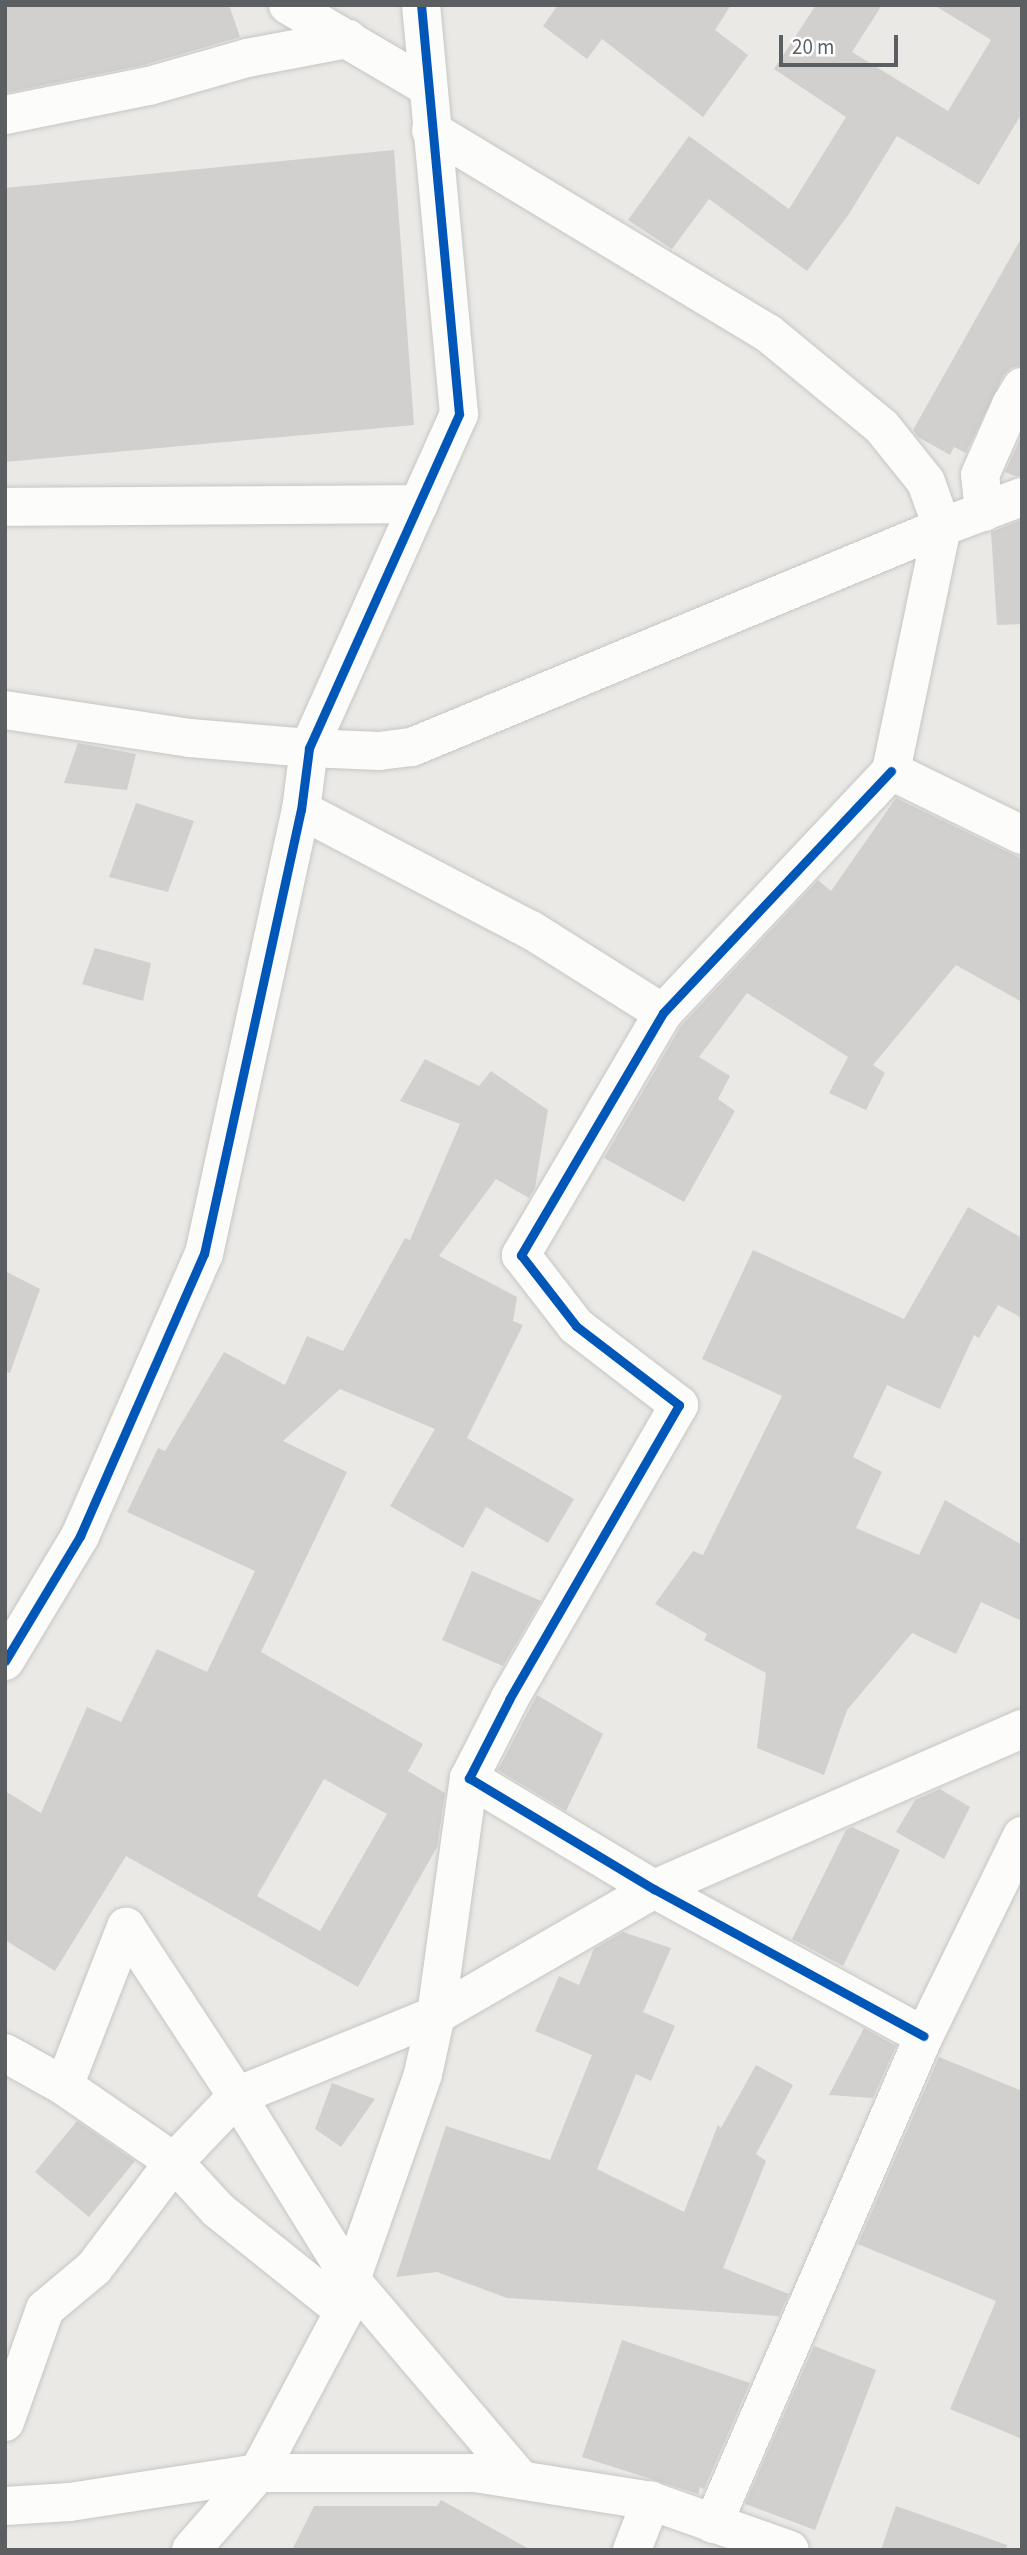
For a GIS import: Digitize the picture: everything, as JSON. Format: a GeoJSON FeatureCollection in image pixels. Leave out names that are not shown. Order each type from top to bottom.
{"type":"FeatureCollection","features":[{"type":"Feature","properties":{"kind":"street"},"geometry":{"type":"LineString","coordinates":[[288,5],[428,87]]}},
{"type":"Feature","properties":{"kind":"street"},"geometry":{"type":"LineString","coordinates":[[5,1661],[80,1536],[204,1255],[301,810],[309,748],[459,414],[421,5]]}},
{"type":"Feature","properties":{"kind":"street"},"geometry":{"type":"LineString","coordinates":[[5,116],[149,86],[247,58],[348,39]]}},
{"type":"Feature","properties":{"kind":"street"},"geometry":{"type":"LineString","coordinates":[[191,2550],[258,2473],[347,2295],[423,2074],[436,2015],[469,1778],[509,1700],[678,1405],[576,1326],[521,1255],[663,1013],[891,771],[942,527],[926,482],[882,428],[768,333],[431,130]]}},
{"type":"Feature","properties":{"kind":"street"},"geometry":{"type":"LineString","coordinates":[[984,512],[980,475],[1011,405],[1022,387]]}},
{"type":"Feature","properties":{"kind":"street"},"geometry":{"type":"LineString","coordinates":[[5,710],[190,738],[379,751],[412,747],[942,527],[1022,497]]}},
{"type":"Feature","properties":{"kind":"street"},"geometry":{"type":"LineString","coordinates":[[5,507],[419,504]]}},
{"type":"Feature","properties":{"kind":"street"},"geometry":{"type":"LineString","coordinates":[[891,771],[1022,835]]}},
{"type":"Feature","properties":{"kind":"street"},"geometry":{"type":"LineString","coordinates":[[301,810],[531,930],[663,1013]]}},
{"type":"Feature","properties":{"kind":"street"},"geometry":{"type":"LineString","coordinates":[[5,2422],[45,2309],[94,2268],[174,2162],[237,2096],[436,2015],[654,1889],[1022,1728]]}},
{"type":"Feature","properties":{"kind":"street"},"geometry":{"type":"LineString","coordinates":[[469,1778],[654,1889],[924,2036]]}},
{"type":"Feature","properties":{"kind":"street"},"geometry":{"type":"LineString","coordinates":[[713,2524],[924,2036],[1022,1836]]}},
{"type":"Feature","properties":{"kind":"street"},"geometry":{"type":"LineString","coordinates":[[64,2086],[126,1927],[237,2096],[347,2295]]}},
{"type":"Feature","properties":{"kind":"street"},"geometry":{"type":"LineString","coordinates":[[5,2053],[64,2086],[174,2162],[218,2210],[347,2295],[521,2480]]}},
{"type":"Feature","properties":{"kind":"street"},"geometry":{"type":"LineString","coordinates":[[5,2506],[70,2502],[258,2473],[475,2473],[651,2501],[790,2550]]}},
{"type":"Feature","properties":{"kind":"street"},"geometry":{"type":"LineString","coordinates":[[632,2550],[651,2501]]}},
{"type":"Feature","properties":{"kind":"building"},"geometry":{"type":"Polygon","coordinates":[[[5,5],[229,5],[240,37],[144,65],[5,93],[5,5]]]}},
{"type":"Feature","properties":{"kind":"building"},"geometry":{"type":"Polygon","coordinates":[[[558,5],[731,5],[715,30],[748,55],[703,117],[602,39],[587,59],[543,26],[558,5]]]}},
{"type":"Feature","properties":{"kind":"building"},"geometry":{"type":"Polygon","coordinates":[[[816,5],[882,5],[852,52],[948,111],[991,40],[934,5],[1022,5],[1022,113],[979,185],[897,136],[849,214],[807,271],[709,199],[672,249],[628,220],[689,136],[789,209],[846,117],[774,69],[816,5]]]}},
{"type":"Feature","properties":{"kind":"building"},"geometry":{"type":"Polygon","coordinates":[[[394,150],[414,425],[5,462],[5,188],[394,150]]]}},
{"type":"Feature","properties":{"kind":"building"},"geometry":{"type":"Polygon","coordinates":[[[1022,237],[1022,365],[1011,368],[1003,376],[966,453],[954,447],[950,455],[918,437],[913,430],[1022,237]]]}},
{"type":"Feature","properties":{"kind":"building"},"geometry":{"type":"Polygon","coordinates":[[[1022,435],[1022,476],[1015,476],[1005,472],[1022,435]]]}},
{"type":"Feature","properties":{"kind":"building"},"geometry":{"type":"Polygon","coordinates":[[[1022,520],[1022,624],[997,625],[991,532],[1022,520]]]}},
{"type":"Feature","properties":{"kind":"building"},"geometry":{"type":"Polygon","coordinates":[[[78,743],[136,754],[127,790],[64,783],[78,743]]]}},
{"type":"Feature","properties":{"kind":"building"},"geometry":{"type":"Polygon","coordinates":[[[896,798],[1022,859],[1022,1002],[956,965],[873,1065],[885,1073],[866,1110],[829,1093],[848,1057],[747,993],[699,1057],[730,1076],[718,1099],[735,1111],[684,1202],[604,1158],[681,1026],[818,880],[831,891],[896,798]]]}},
{"type":"Feature","properties":{"kind":"building"},"geometry":{"type":"Polygon","coordinates":[[[136,803],[194,821],[168,892],[109,877],[136,803]]]}},
{"type":"Feature","properties":{"kind":"building"},"geometry":{"type":"Polygon","coordinates":[[[95,948],[151,963],[143,1001],[82,984],[95,948]]]}},
{"type":"Feature","properties":{"kind":"building"},"geometry":{"type":"Polygon","coordinates":[[[425,1059],[479,1086],[491,1071],[548,1110],[535,1188],[529,1198],[496,1179],[439,1256],[517,1297],[513,1321],[523,1325],[467,1438],[574,1499],[548,1543],[486,1507],[463,1548],[390,1506],[435,1429],[340,1389],[283,1441],[347,1472],[261,1652],[423,1744],[408,1771],[445,1793],[437,1847],[358,1987],[126,1856],[55,1971],[5,1940],[5,1791],[41,1813],[87,1707],[121,1722],[157,1649],[207,1672],[255,1571],[127,1512],[158,1448],[165,1451],[224,1352],[285,1385],[307,1336],[343,1351],[405,1238],[410,1240],[460,1124],[400,1101],[425,1059]],[[324,1779],[257,1896],[320,1931],[387,1814],[324,1779]]]}},
{"type":"Feature","properties":{"kind":"building"},"geometry":{"type":"Polygon","coordinates":[[[968,1207],[1022,1238],[1022,1318],[998,1305],[979,1338],[974,1335],[940,1409],[887,1385],[853,1457],[882,1472],[856,1528],[919,1555],[945,1500],[1022,1545],[1022,1621],[981,1602],[956,1654],[912,1633],[847,1710],[824,1775],[757,1748],[766,1673],[704,1640],[707,1634],[655,1604],[693,1551],[703,1555],[782,1396],[702,1359],[753,1250],[904,1319],[968,1207]]]}},
{"type":"Feature","properties":{"kind":"building"},"geometry":{"type":"Polygon","coordinates":[[[5,1271],[40,1289],[10,1373],[5,1372],[5,1271]]]}},
{"type":"Feature","properties":{"kind":"building"},"geometry":{"type":"Polygon","coordinates":[[[472,1571],[541,1601],[503,1666],[442,1640],[472,1571]]]}},
{"type":"Feature","properties":{"kind":"building"},"geometry":{"type":"Polygon","coordinates":[[[537,1695],[603,1734],[566,1811],[498,1770],[537,1695]]]}},
{"type":"Feature","properties":{"kind":"building"},"geometry":{"type":"Polygon","coordinates":[[[940,1789],[970,1807],[944,1859],[896,1832],[915,1800],[940,1789]]]}},
{"type":"Feature","properties":{"kind":"building"},"geometry":{"type":"Polygon","coordinates":[[[852,1827],[900,1850],[843,1966],[792,1939],[846,1830],[852,1827]]]}},
{"type":"Feature","properties":{"kind":"building"},"geometry":{"type":"Polygon","coordinates":[[[623,1932],[671,1948],[643,2012],[675,2026],[651,2081],[636,2074],[597,2169],[684,2212],[718,2125],[721,2128],[756,2065],[793,2085],[756,2154],[766,2161],[723,2268],[789,2294],[779,2316],[507,2298],[437,2272],[396,2277],[446,2126],[550,2160],[592,2055],[535,2031],[559,1976],[579,1985],[594,1949],[623,1932]]]}},
{"type":"Feature","properties":{"kind":"building"},"geometry":{"type":"Polygon","coordinates":[[[864,2028],[896,2046],[873,2098],[829,2095],[864,2028]]]}},
{"type":"Feature","properties":{"kind":"building"},"geometry":{"type":"Polygon","coordinates":[[[939,2057],[1022,2091],[1022,2439],[950,2409],[996,2301],[858,2244],[939,2057]]]}},
{"type":"Feature","properties":{"kind":"building"},"geometry":{"type":"Polygon","coordinates":[[[332,2083],[375,2099],[341,2147],[315,2129],[332,2083]]]}},
{"type":"Feature","properties":{"kind":"building"},"geometry":{"type":"Polygon","coordinates":[[[77,2121],[135,2161],[89,2217],[35,2172],[77,2121]]]}},
{"type":"Feature","properties":{"kind":"building"},"geometry":{"type":"Polygon","coordinates":[[[622,2340],[750,2383],[704,2489],[700,2487],[698,2494],[582,2457],[622,2340]]]}},
{"type":"Feature","properties":{"kind":"building"},"geometry":{"type":"Polygon","coordinates":[[[814,2346],[876,2370],[815,2530],[745,2504],[814,2346]]]}},
{"type":"Feature","properties":{"kind":"building"},"geometry":{"type":"Polygon","coordinates":[[[441,2500],[531,2550],[292,2550],[314,2506],[437,2506],[441,2500]]]}},
{"type":"Feature","properties":{"kind":"building"},"geometry":{"type":"Polygon","coordinates":[[[896,2506],[1007,2545],[1006,2550],[881,2550],[896,2506]]]}},
{"type":"Feature","properties":{"kind":"cycle path"},"geometry":{"type":"LineString","coordinates":[[5,1661],[80,1536],[204,1254],[301,810],[309,748],[459,414],[421,5]]}},
{"type":"Feature","properties":{"kind":"cycle path"},"geometry":{"type":"LineString","coordinates":[[891,771],[663,1013],[521,1255],[576,1326],[679,1405],[509,1700],[469,1778],[654,1889],[924,2036]]}}]}
